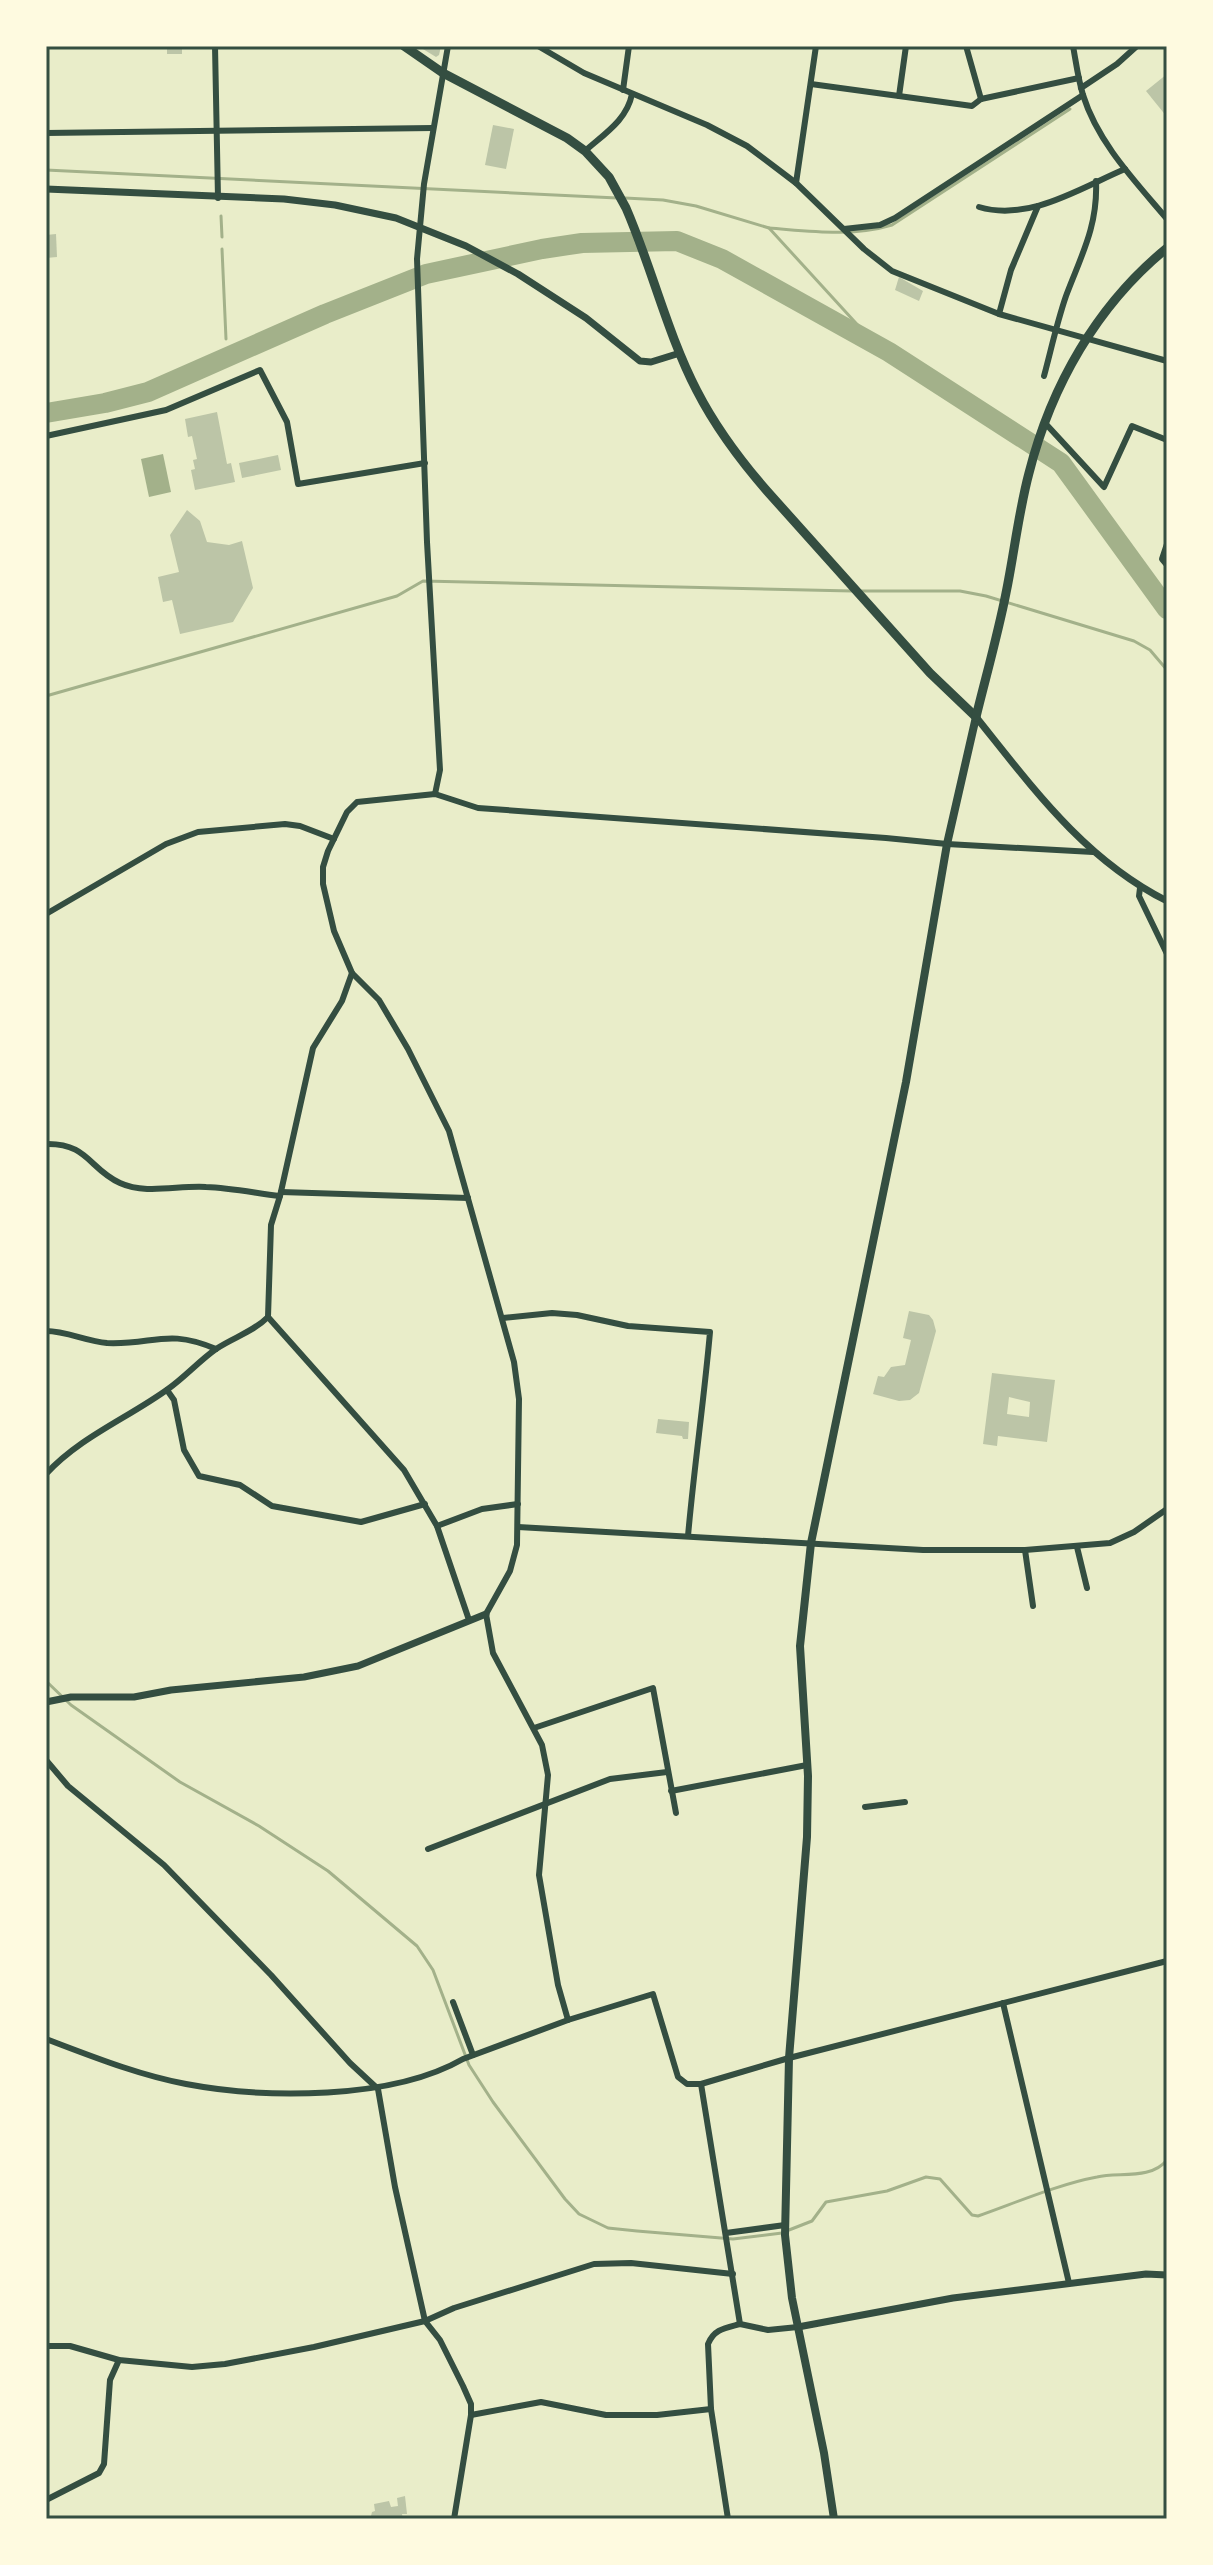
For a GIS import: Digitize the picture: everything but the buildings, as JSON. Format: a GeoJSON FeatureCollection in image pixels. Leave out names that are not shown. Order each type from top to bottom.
{"type":"FeatureCollection","features":[{"type":"Feature","properties":{"kind":"main road"},"geometry":{"type":"LineString","coordinates":[[404,46],[443,73],[567,138],[585,151],[616,188],[697,391],[742,462],[930,673],[976,717]]}},
{"type":"Feature","properties":{"kind":"main road"},"geometry":{"type":"LineString","coordinates":[[834,2519],[788,2268],[785,2225],[789,2058],[807,1837],[807,1765],[800,1646],[811,1543],[906,1082],[947,844],[1004,606],[1029,472],[1044,426],[1085,339],[1122,291],[1167,248]]}},
{"type":"Feature","properties":{"kind":"street"},"geometry":{"type":"LineString","coordinates":[[215,46],[218,198]]}},
{"type":"Feature","properties":{"kind":"street"},"geometry":{"type":"LineString","coordinates":[[435,794],[440,770],[417,259],[424,184],[448,46]]}},
{"type":"Feature","properties":{"kind":"street"},"geometry":{"type":"LineString","coordinates":[[538,46],[584,73],[707,125],[747,146],[796,183],[892,271],[999,314],[1167,361]]}},
{"type":"Feature","properties":{"kind":"street"},"geometry":{"type":"LineString","coordinates":[[623,90],[629,46]]}},
{"type":"Feature","properties":{"kind":"street"},"geometry":{"type":"LineString","coordinates":[[796,183],[816,46]]}},
{"type":"Feature","properties":{"kind":"street"},"geometry":{"type":"LineString","coordinates":[[899,96],[906,46]]}},
{"type":"Feature","properties":{"kind":"street"},"geometry":{"type":"LineString","coordinates":[[966,46],[981,99]]}},
{"type":"Feature","properties":{"kind":"street"},"geometry":{"type":"LineString","coordinates":[[1073,46],[1082,92],[1099,132],[1167,219]]}},
{"type":"Feature","properties":{"kind":"street"},"geometry":{"type":"LineString","coordinates":[[844,229],[880,225],[895,218],[1082,92],[1137,46]]}},
{"type":"Feature","properties":{"kind":"street"},"geometry":{"type":"LineString","coordinates":[[811,84],[972,106],[981,99],[1079,78]]}},
{"type":"Feature","properties":{"kind":"street"},"geometry":{"type":"LineString","coordinates":[[585,151],[620,120],[632,94]]}},
{"type":"Feature","properties":{"kind":"street"},"geometry":{"type":"LineString","coordinates":[[46,133],[433,128]]}},
{"type":"Feature","properties":{"kind":"street"},"geometry":{"type":"LineString","coordinates":[[979,207],[996,212],[1028,210],[1125,169]]}},
{"type":"Feature","properties":{"kind":"street"},"geometry":{"type":"LineString","coordinates":[[1044,376],[1066,298],[1091,236],[1097,202],[1096,181]]}},
{"type":"Feature","properties":{"kind":"street"},"geometry":{"type":"LineString","coordinates":[[46,189],[284,199],[335,205],[396,218],[466,246],[510,270],[586,318],[640,361],[651,362],[680,353]]}},
{"type":"Feature","properties":{"kind":"street"},"geometry":{"type":"LineString","coordinates":[[999,314],[1011,270],[1038,206]]}},
{"type":"Feature","properties":{"kind":"street"},"geometry":{"type":"LineString","coordinates":[[46,436],[166,410],[260,370],[287,422],[298,484],[425,463]]}},
{"type":"Feature","properties":{"kind":"street"},"geometry":{"type":"LineString","coordinates":[[1044,426],[1104,487],[1132,426],[1167,440]]}},
{"type":"Feature","properties":{"kind":"street"},"geometry":{"type":"LineString","coordinates":[[1167,544],[1162,559],[1167,565]]}},
{"type":"Feature","properties":{"kind":"street"},"geometry":{"type":"LineString","coordinates":[[976,717],[1032,789],[1093,852],[1140,888],[1167,901]]}},
{"type":"Feature","properties":{"kind":"street"},"geometry":{"type":"LineString","coordinates":[[568,2020],[558,1985],[539,1875],[548,1775],[542,1745],[493,1653],[486,1614],[510,1571],[518,1527],[519,1399],[503,1318],[449,1131],[408,1049],[379,1000],[352,973],[334,931],[323,884],[323,867],[334,839],[347,812],[357,802],[435,794],[478,808],[947,844],[1093,852]]}},
{"type":"Feature","properties":{"kind":"street"},"geometry":{"type":"LineString","coordinates":[[46,914],[166,844],[198,832],[285,824],[300,826],[334,839]]}},
{"type":"Feature","properties":{"kind":"street"},"geometry":{"type":"LineString","coordinates":[[1140,888],[1139,896],[1167,954]]}},
{"type":"Feature","properties":{"kind":"street"},"geometry":{"type":"LineString","coordinates":[[46,1474],[55,1464],[116,1420],[167,1390],[216,1349],[257,1328],[268,1317],[271,1225],[313,1048],[342,1001],[352,973]]}},
{"type":"Feature","properties":{"kind":"street"},"geometry":{"type":"LineString","coordinates":[[46,1144],[64,1144],[84,1154],[121,1184],[142,1188],[208,1187],[280,1194],[468,1198]]}},
{"type":"Feature","properties":{"kind":"street"},"geometry":{"type":"LineString","coordinates":[[503,1318],[552,1313],[628,1326],[710,1332],[703,1406],[695,1446],[688,1536]]}},
{"type":"Feature","properties":{"kind":"street"},"geometry":{"type":"LineString","coordinates":[[268,1317],[404,1470],[437,1526],[469,1620]]}},
{"type":"Feature","properties":{"kind":"street"},"geometry":{"type":"LineString","coordinates":[[46,1331],[108,1343],[177,1337],[216,1349]]}},
{"type":"Feature","properties":{"kind":"street"},"geometry":{"type":"LineString","coordinates":[[167,1390],[174,1400],[184,1450],[199,1476],[240,1485],[272,1506],[361,1522],[425,1504]]}},
{"type":"Feature","properties":{"kind":"street"},"geometry":{"type":"LineString","coordinates":[[437,1526],[482,1509],[518,1504]]}},
{"type":"Feature","properties":{"kind":"street"},"geometry":{"type":"LineString","coordinates":[[518,1527],[923,1550],[1025,1550],[1110,1543],[1134,1532],[1167,1509]]}},
{"type":"Feature","properties":{"kind":"street"},"geometry":{"type":"LineString","coordinates":[[1077,1547],[1087,1588]]}},
{"type":"Feature","properties":{"kind":"street"},"geometry":{"type":"LineString","coordinates":[[1025,1550],[1033,1606]]}},
{"type":"Feature","properties":{"kind":"street"},"geometry":{"type":"LineString","coordinates":[[46,1702],[71,1697],[134,1697],[171,1690],[267,1682],[358,1666],[486,1614]]}},
{"type":"Feature","properties":{"kind":"street"},"geometry":{"type":"LineString","coordinates":[[534,1728],[653,1688],[676,1813]]}},
{"type":"Feature","properties":{"kind":"street"},"geometry":{"type":"LineString","coordinates":[[46,1760],[68,1786],[175,1876],[378,2089],[395,2187],[425,2321],[440,2340],[471,2404],[454,2519]]}},
{"type":"Feature","properties":{"kind":"street"},"geometry":{"type":"LineString","coordinates":[[671,1791],[807,1765]]}},
{"type":"Feature","properties":{"kind":"street"},"geometry":{"type":"LineString","coordinates":[[428,1849],[610,1779],[667,1772]]}},
{"type":"Feature","properties":{"kind":"street"},"geometry":{"type":"LineString","coordinates":[[865,1807],[905,1802]]}},
{"type":"Feature","properties":{"kind":"street"},"geometry":{"type":"LineString","coordinates":[[46,2039],[100,2059],[186,2084],[284,2093],[378,2089],[451,2066],[568,2020],[653,1994],[678,2077],[687,2084],[701,2084],[789,2058],[1167,1961]]}},
{"type":"Feature","properties":{"kind":"street"},"geometry":{"type":"LineString","coordinates":[[453,2002],[473,2055]]}},
{"type":"Feature","properties":{"kind":"street"},"geometry":{"type":"LineString","coordinates":[[1003,2003],[1069,2283]]}},
{"type":"Feature","properties":{"kind":"street"},"geometry":{"type":"LineString","coordinates":[[701,2084],[740,2324]]}},
{"type":"Feature","properties":{"kind":"street"},"geometry":{"type":"LineString","coordinates":[[726,2233],[785,2225]]}},
{"type":"Feature","properties":{"kind":"street"},"geometry":{"type":"LineString","coordinates":[[46,2346],[70,2346],[119,2360],[192,2367],[225,2364],[425,2321],[454,2308],[594,2264],[631,2263],[733,2274]]}},
{"type":"Feature","properties":{"kind":"street"},"geometry":{"type":"LineString","coordinates":[[728,2519],[711,2409],[708,2344],[711,2335],[719,2330],[740,2324],[768,2330],[798,2327],[953,2298],[1146,2274],[1167,2275]]}},
{"type":"Feature","properties":{"kind":"street"},"geometry":{"type":"LineString","coordinates":[[46,2500],[99,2473],[104,2464],[110,2380],[119,2360]]}},
{"type":"Feature","properties":{"kind":"street"},"geometry":{"type":"LineString","coordinates":[[471,2415],[541,2402],[606,2415],[657,2415],[711,2409]]}},
{"type":"Feature","properties":{"kind":"shaded area"},"geometry":{"type":"Polygon","coordinates":[[[163,454],[171,492],[149,497],[141,459],[163,454]]]}},
{"type":"Feature","properties":{"kind":"waterway"},"geometry":{"type":"LineString","coordinates":[[769,228],[846,232],[892,225],[1070,109]]}},
{"type":"Feature","properties":{"kind":"waterway"},"geometry":{"type":"LineString","coordinates":[[46,170],[617,198]]}},
{"type":"Feature","properties":{"kind":"waterway"},"geometry":{"type":"LineString","coordinates":[[625,198],[696,206],[769,228],[875,344]]}},
{"type":"Feature","properties":{"kind":"waterway"},"geometry":{"type":"LineString","coordinates":[[221,216],[222,237]]}},
{"type":"Feature","properties":{"kind":"waterway"},"geometry":{"type":"LineString","coordinates":[[46,413],[148,392],[325,314],[426,274],[582,243],[677,241],[722,259],[889,352],[1061,463],[1167,609]]}},
{"type":"Feature","properties":{"kind":"waterway"},"geometry":{"type":"LineString","coordinates":[[222,249],[226,339]]}},
{"type":"Feature","properties":{"kind":"waterway"},"geometry":{"type":"LineString","coordinates":[[46,696],[397,596],[423,581],[852,591]]}},
{"type":"Feature","properties":{"kind":"waterway"},"geometry":{"type":"LineString","coordinates":[[860,591],[960,591],[986,596],[1134,641],[1150,650],[1167,670]]}},
{"type":"Feature","properties":{"kind":"waterway"},"geometry":{"type":"LineString","coordinates":[[46,1681],[71,1705],[180,1782],[259,1826],[328,1871],[417,1946],[433,1970],[469,2065],[493,2102],[579,2214],[608,2228],[637,2231],[733,2239],[782,2233]]}},
{"type":"Feature","properties":{"kind":"waterway"},"geometry":{"type":"LineString","coordinates":[[789,2230],[812,2221],[826,2202],[887,2191],[926,2177],[940,2179],[972,2215],[978,2216],[1082,2180],[1144,2173],[1167,2160]]}}]}
